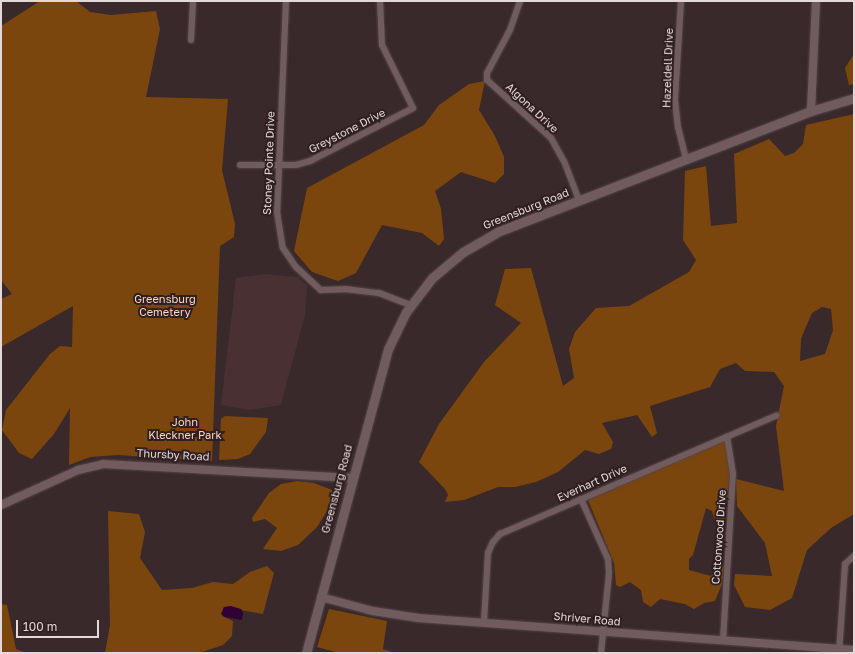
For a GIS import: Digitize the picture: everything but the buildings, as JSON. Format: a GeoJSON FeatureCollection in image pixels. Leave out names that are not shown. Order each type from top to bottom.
{"type":"FeatureCollection","features":[{"type":"Feature","properties":{"kind":"main road","name":"Greensburg Road"},"geometry":{"type":"LineString","coordinates":[[306,653],[388,349],[410,305],[439,271],[471,246],[498,232],[811,111],[854,98]]}},
{"type":"Feature","properties":{"kind":"street"},"geometry":{"type":"LineString","coordinates":[[191,40],[193,1]]}},
{"type":"Feature","properties":{"kind":"street","name":"Stoney Pointe Drive"},"geometry":{"type":"LineString","coordinates":[[286,1],[278,165],[277,225],[283,248],[300,271],[321,290],[344,289],[379,293],[410,305]]}},
{"type":"Feature","properties":{"kind":"street","name":"Greystone Drive"},"geometry":{"type":"LineString","coordinates":[[240,165],[296,165],[310,161],[413,108],[382,45],[380,1]]}},
{"type":"Feature","properties":{"kind":"street","name":"Algona Drive"},"geometry":{"type":"LineString","coordinates":[[520,1],[510,30],[489,68],[487,78],[550,138],[564,161],[579,200]]}},
{"type":"Feature","properties":{"kind":"street","name":"Hazeldell Drive"},"geometry":{"type":"LineString","coordinates":[[681,1],[675,100],[678,127],[686,159]]}},
{"type":"Feature","properties":{"kind":"street"},"geometry":{"type":"LineString","coordinates":[[811,111],[816,1]]}},
{"type":"Feature","properties":{"kind":"street","name":"Everhart Drive"},"geometry":{"type":"LineString","coordinates":[[484,622],[488,553],[492,542],[504,532],[777,415]]}},
{"type":"Feature","properties":{"kind":"street","name":"Cottonwood Drive"},"geometry":{"type":"LineString","coordinates":[[723,641],[734,474],[727,436]]}},
{"type":"Feature","properties":{"kind":"street","name":"Thursby Road"},"geometry":{"type":"LineString","coordinates":[[1,505],[78,470],[103,464],[352,478]]}},
{"type":"Feature","properties":{"kind":"street"},"geometry":{"type":"LineString","coordinates":[[581,498],[608,559],[609,573],[602,653]]}},
{"type":"Feature","properties":{"kind":"street"},"geometry":{"type":"LineString","coordinates":[[839,651],[845,564],[854,556]]}},
{"type":"Feature","properties":{"kind":"street","name":"Shriver Road"},"geometry":{"type":"LineString","coordinates":[[321,597],[384,613],[839,651],[854,650]]}},
{"type":"Feature","properties":{"kind":"shaded area"},"geometry":{"type":"Polygon","coordinates":[[[265,274],[297,277],[307,285],[305,315],[281,405],[249,410],[221,405],[236,278],[265,274]]]}},
{"type":"Feature","properties":{"kind":"shaded area"},"geometry":{"type":"Polygon","coordinates":[[[231,606],[241,609],[243,613],[242,620],[225,617],[221,614],[224,607],[231,606]]]}},
{"type":"Feature","properties":{"kind":"green space"},"geometry":{"type":"Polygon","coordinates":[[[40,1],[76,1],[90,12],[111,15],[156,11],[160,29],[146,97],[228,99],[222,170],[235,224],[234,237],[220,246],[212,461],[118,455],[90,457],[69,465],[70,408],[54,434],[32,459],[19,453],[2,430],[6,410],[50,354],[60,346],[72,347],[73,306],[1,347],[1,299],[12,294],[1,280],[1,26],[40,1]]]}},
{"type":"Feature","properties":{"kind":"green space"},"geometry":{"type":"Polygon","coordinates":[[[854,54],[854,84],[849,85],[845,68],[854,54]]]}},
{"type":"Feature","properties":{"kind":"green space"},"geometry":{"type":"Polygon","coordinates":[[[485,81],[479,110],[495,136],[504,157],[504,174],[495,183],[461,172],[435,191],[441,209],[444,239],[439,246],[422,233],[382,225],[356,273],[338,281],[312,272],[294,251],[307,188],[424,125],[439,105],[469,84],[485,81]]]}},
{"type":"Feature","properties":{"kind":"green space"},"geometry":{"type":"Polygon","coordinates":[[[854,114],[854,514],[831,528],[807,550],[792,598],[770,610],[745,607],[734,585],[735,574],[772,576],[765,543],[737,506],[736,479],[784,491],[776,426],[784,386],[774,372],[745,371],[736,363],[720,369],[710,387],[650,406],[657,433],[652,437],[637,415],[602,423],[613,442],[611,449],[599,454],[585,450],[558,472],[536,482],[515,487],[498,487],[464,500],[445,502],[448,495],[445,489],[419,462],[439,424],[484,362],[521,323],[495,305],[505,269],[531,268],[563,386],[574,378],[569,349],[575,332],[596,308],[629,306],[689,272],[696,260],[683,240],[685,171],[706,166],[711,226],[737,223],[734,154],[769,139],[785,156],[794,153],[803,144],[806,125],[854,114]],[[822,307],[812,313],[801,339],[800,361],[825,354],[833,330],[831,309],[822,307]]]}},
{"type":"Feature","properties":{"kind":"green space"},"geometry":{"type":"Polygon","coordinates":[[[225,416],[268,418],[266,432],[250,454],[238,459],[219,460],[221,419],[225,416]]]}},
{"type":"Feature","properties":{"kind":"green space"},"geometry":{"type":"Polygon","coordinates":[[[724,440],[729,452],[730,471],[725,524],[715,522],[712,511],[706,508],[693,555],[689,559],[689,570],[711,576],[718,566],[724,565],[722,584],[715,601],[704,603],[694,609],[685,604],[660,599],[651,607],[643,602],[641,590],[630,582],[620,587],[616,585],[614,563],[588,500],[724,440]]]}},
{"type":"Feature","properties":{"kind":"green space"},"geometry":{"type":"Polygon","coordinates":[[[297,481],[314,483],[332,490],[332,503],[317,527],[298,545],[281,551],[263,549],[277,528],[265,519],[253,522],[252,518],[269,493],[281,484],[297,481]]]}},
{"type":"Feature","properties":{"kind":"green space"},"geometry":{"type":"Polygon","coordinates":[[[108,511],[139,514],[145,532],[140,558],[162,590],[192,588],[213,582],[233,584],[250,572],[267,566],[274,573],[263,614],[224,607],[222,616],[233,621],[232,636],[223,645],[199,653],[105,653],[110,625],[108,511]]]}},
{"type":"Feature","properties":{"kind":"green space"},"geometry":{"type":"Polygon","coordinates":[[[1,604],[7,605],[16,649],[27,653],[1,653],[1,604]]]}},
{"type":"Feature","properties":{"kind":"green space"},"geometry":{"type":"Polygon","coordinates":[[[329,609],[387,621],[383,649],[395,653],[339,653],[317,647],[329,609]]]}},
{"type":"Feature","properties":{"kind":"park label","name":"Greensburg Cemetery"},"geometry":{"type":"Point","coordinates":[165,306]}},
{"type":"Feature","properties":{"kind":"park label","name":"John Kleckner Park"},"geometry":{"type":"Point","coordinates":[185,429]}}]}
